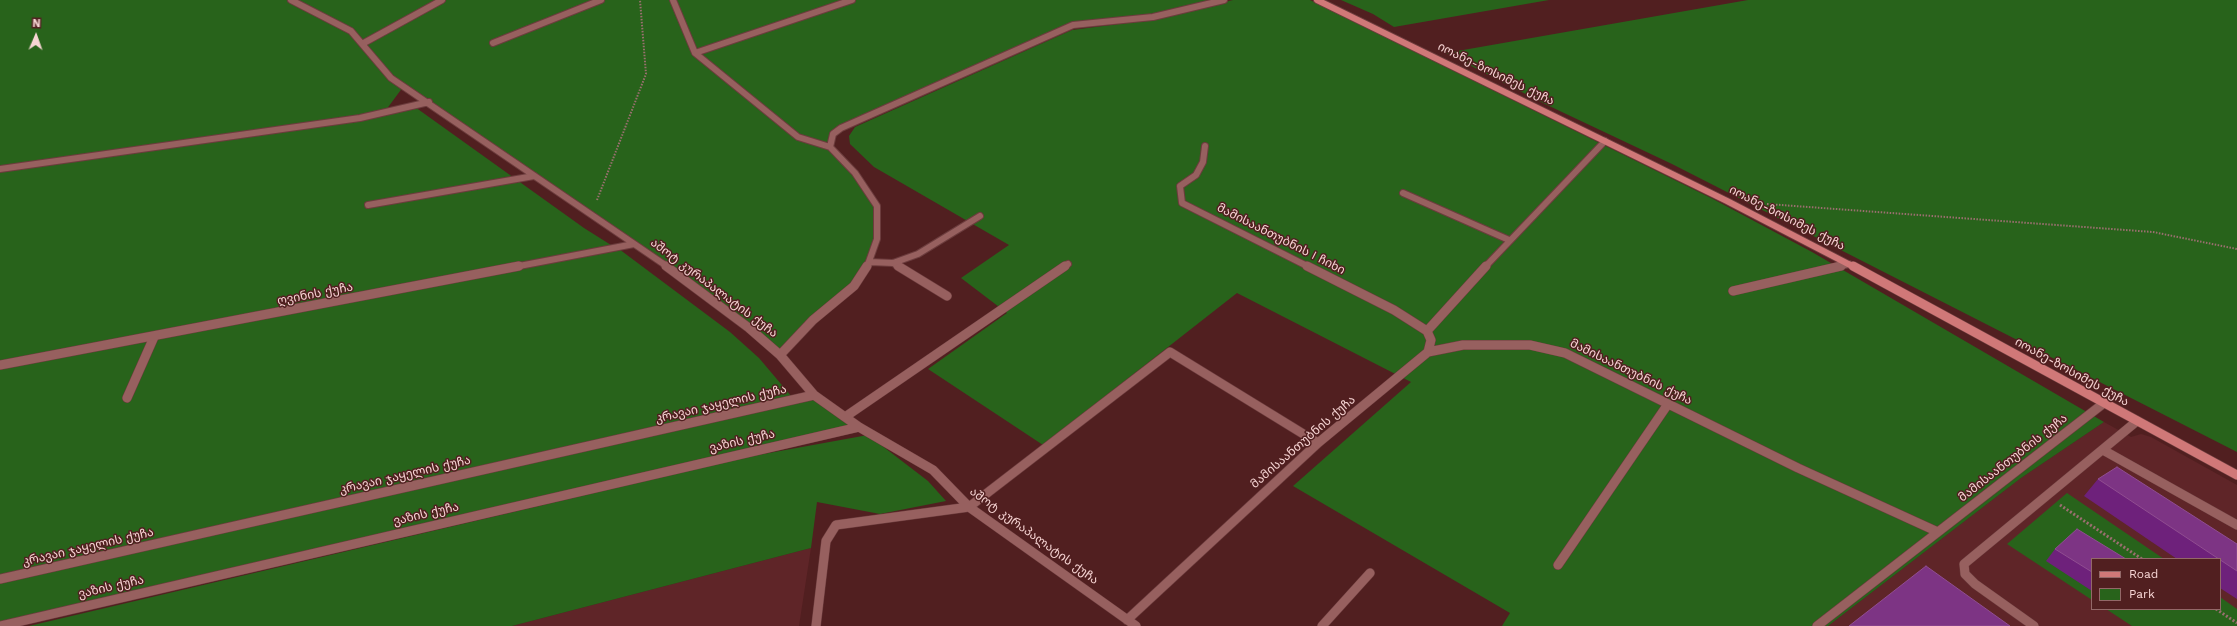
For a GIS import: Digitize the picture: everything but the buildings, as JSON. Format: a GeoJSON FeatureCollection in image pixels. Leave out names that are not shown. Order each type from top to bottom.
{"type":"FeatureCollection","features":[{"type":"Feature","properties":{"kind":"street","name":"აშოტ კურაპალატის ქუჩა"},"geometry":{"type":"LineString","coordinates":[[291,0],[351,31],[391,78],[429,102],[591,216],[634,244],[749,328],[780,355],[814,395],[859,427],[933,470],[969,507],[1136,626]]}},
{"type":"Feature","properties":{"kind":"street"},"geometry":{"type":"LineString","coordinates":[[362,44],[442,0]]}},
{"type":"Feature","properties":{"kind":"street"},"geometry":{"type":"LineString","coordinates":[[493,43],[601,0]]}},
{"type":"Feature","properties":{"kind":"street"},"geometry":{"type":"LineString","coordinates":[[673,0],[695,53],[798,137],[830,147],[855,173],[877,206],[877,240],[870,262],[854,286],[813,320],[780,355]]}},
{"type":"Feature","properties":{"kind":"street"},"geometry":{"type":"LineString","coordinates":[[695,53],[852,0]]}},
{"type":"Feature","properties":{"kind":"street"},"geometry":{"type":"LineString","coordinates":[[830,147],[833,134],[841,128],[1073,26],[1153,17],[1224,0]]}},
{"type":"Feature","properties":{"kind":"street","name":"იოანე-ზოსიმეს ქუჩა"},"geometry":{"type":"LineString","coordinates":[[1317,0],[1605,141],[1850,264],[2237,475]]}},
{"type":"Feature","properties":{"kind":"street"},"geometry":{"type":"LineString","coordinates":[[0,169],[297,128],[360,118],[429,102]]}},
{"type":"Feature","properties":{"kind":"street"},"geometry":{"type":"LineString","coordinates":[[1428,352],[1431,340],[1427,331],[1509,240],[1605,141]]}},
{"type":"Feature","properties":{"kind":"street","name":"მამისაანთუბნის I ჩიხი"},"geometry":{"type":"LineString","coordinates":[[1205,146],[1204,162],[1196,175],[1180,186],[1182,203],[1394,310],[1414,321],[1427,331]]}},
{"type":"Feature","properties":{"kind":"street"},"geometry":{"type":"LineString","coordinates":[[368,205],[534,176]]}},
{"type":"Feature","properties":{"kind":"street"},"geometry":{"type":"LineString","coordinates":[[1403,193],[1509,240]]}},
{"type":"Feature","properties":{"kind":"street"},"geometry":{"type":"LineString","coordinates":[[870,262],[893,263],[918,254],[980,216]]}},
{"type":"Feature","properties":{"kind":"street","name":"ღვინის ქუჩა"},"geometry":{"type":"LineString","coordinates":[[0,365],[154,337],[634,244]]}},
{"type":"Feature","properties":{"kind":"street"},"geometry":{"type":"LineString","coordinates":[[893,263],[947,296]]}},
{"type":"Feature","properties":{"kind":"street"},"geometry":{"type":"LineString","coordinates":[[845,417],[1068,264]]}},
{"type":"Feature","properties":{"kind":"street"},"geometry":{"type":"LineString","coordinates":[[1733,291],[1850,264]]}},
{"type":"Feature","properties":{"kind":"street"},"geometry":{"type":"LineString","coordinates":[[127,398],[154,337]]}},
{"type":"Feature","properties":{"kind":"street","name":"მამისაანთუბნის ქუჩა"},"geometry":{"type":"LineString","coordinates":[[1127,620],[1318,443],[1428,352],[1463,345],[1530,345],[1565,354],[1798,468],[1938,532]]}},
{"type":"Feature","properties":{"kind":"street"},"geometry":{"type":"LineString","coordinates":[[816,626],[826,542],[836,525],[969,507],[1170,352],[1318,443]]}},
{"type":"Feature","properties":{"kind":"street","name":"კრავაი ჯაყელის ქუჩა"},"geometry":{"type":"LineString","coordinates":[[0,579],[814,395]]}},
{"type":"Feature","properties":{"kind":"street","name":"მამისაანთუბნის ქუჩა"},"geometry":{"type":"LineString","coordinates":[[1817,626],[2104,403]]}},
{"type":"Feature","properties":{"kind":"street"},"geometry":{"type":"LineString","coordinates":[[1558,565],[1668,404]]}},
{"type":"Feature","properties":{"kind":"street"},"geometry":{"type":"LineString","coordinates":[[2034,626],[1975,584],[1965,574],[1964,564],[2137,421]]}},
{"type":"Feature","properties":{"kind":"street","name":"ვაზის ქუჩა"},"geometry":{"type":"LineString","coordinates":[[0,626],[859,427]]}},
{"type":"Feature","properties":{"kind":"street"},"geometry":{"type":"LineString","coordinates":[[2103,450],[2237,524]]}},
{"type":"Feature","properties":{"kind":"street"},"geometry":{"type":"LineString","coordinates":[[1322,626],[1370,573]]}},
{"type":"Feature","properties":{"kind":"path"},"geometry":{"type":"LineString","coordinates":[[591,216],[646,74],[640,0]]}},
{"type":"Feature","properties":{"kind":"path"},"geometry":{"type":"LineString","coordinates":[[1766,204],[2153,232],[2237,249]]}},
{"type":"Feature","properties":{"kind":"path"},"geometry":{"type":"LineString","coordinates":[[2047,495],[2141,558]]}},
{"type":"Feature","properties":{"kind":"path"},"geometry":{"type":"LineString","coordinates":[[2218,610],[2237,623]]}},
{"type":"Feature","properties":{"kind":"shaded area"},"geometry":{"type":"Polygon","coordinates":[[[2104,422],[2131,437],[2141,434],[2151,437],[2237,485],[2237,626],[1828,626],[2021,478],[2104,422]]]}},
{"type":"Feature","properties":{"kind":"shaded area"},"geometry":{"type":"Polygon","coordinates":[[[811,548],[799,626],[512,626],[811,548]]]}},
{"type":"Feature","properties":{"kind":"green space"},"geometry":{"type":"Polygon","coordinates":[[[0,0],[1224,0],[1153,17],[1073,25],[833,134],[830,147],[877,206],[877,239],[854,286],[780,355],[661,262],[403,87],[386,110],[360,118],[0,169],[0,0]]]}},
{"type":"Feature","properties":{"kind":"green space"},"geometry":{"type":"Polygon","coordinates":[[[1233,0],[1310,0],[1713,199],[1812,252],[2104,422],[2021,478],[1828,626],[1502,626],[1510,613],[1293,486],[1411,382],[1237,293],[1043,445],[928,369],[1007,313],[961,278],[1009,245],[874,167],[850,144],[849,136],[855,127],[1072,30],[1142,21],[1233,0]]]}},
{"type":"Feature","properties":{"kind":"green space"},"geometry":{"type":"Polygon","coordinates":[[[1341,0],[1549,0],[1394,27],[1373,14],[1341,0]]]}},
{"type":"Feature","properties":{"kind":"green space"},"geometry":{"type":"Polygon","coordinates":[[[1748,0],[2237,0],[2237,452],[1672,164],[1545,104],[1446,53],[1748,0]]]}},
{"type":"Feature","properties":{"kind":"green space"},"geometry":{"type":"Polygon","coordinates":[[[415,107],[584,228],[611,245],[264,313],[0,361],[0,172],[271,134],[347,122],[415,107]]]}},
{"type":"Feature","properties":{"kind":"green space"},"geometry":{"type":"Polygon","coordinates":[[[619,249],[730,332],[759,358],[792,397],[0,575],[0,367],[619,249]]]}},
{"type":"Feature","properties":{"kind":"green space"},"geometry":{"type":"Polygon","coordinates":[[[814,395],[859,427],[0,626],[0,579],[814,395]]]}},
{"type":"Feature","properties":{"kind":"green space"},"geometry":{"type":"Polygon","coordinates":[[[868,435],[928,481],[946,501],[880,514],[817,502],[811,548],[512,626],[29,626],[747,457],[868,435]]]}},
{"type":"Feature","properties":{"kind":"green space"},"geometry":{"type":"Polygon","coordinates":[[[2067,493],[2163,558],[2091,558],[2091,599],[2007,544],[2067,493]]]}},
{"type":"Feature","properties":{"kind":"green space"},"geometry":{"type":"Polygon","coordinates":[[[2221,598],[2237,609],[2237,626],[2132,626],[2108,610],[2221,610],[2221,598]]]}}]}
